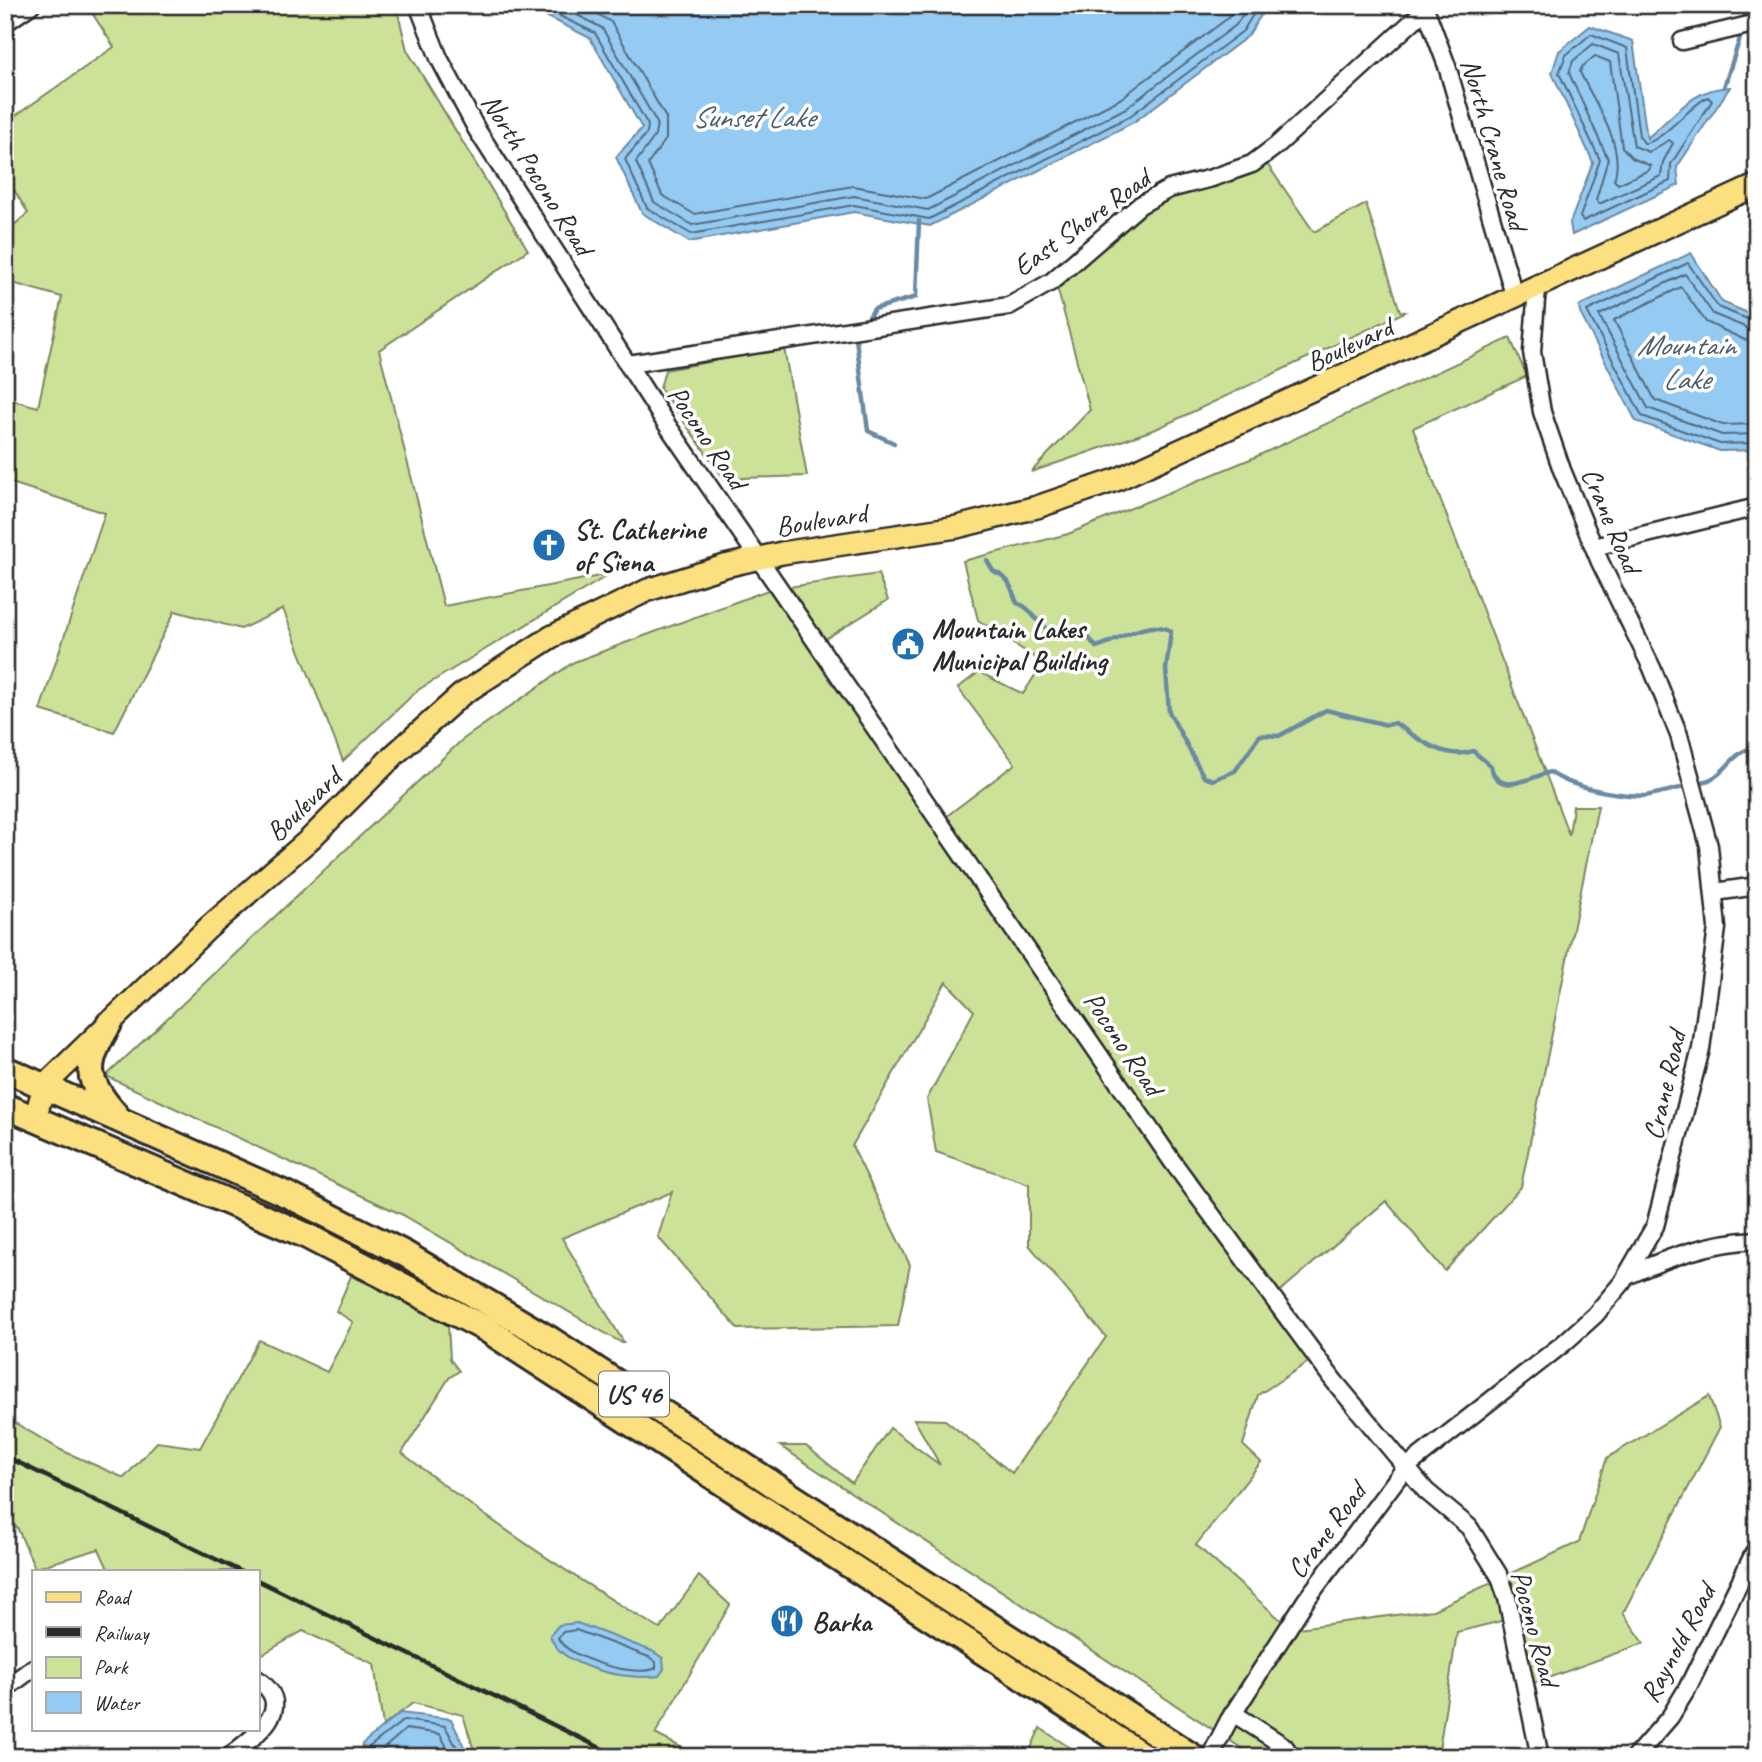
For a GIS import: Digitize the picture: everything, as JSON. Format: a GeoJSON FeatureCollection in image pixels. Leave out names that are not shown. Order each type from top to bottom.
{"type":"FeatureCollection","features":[{"type":"Feature","properties":{"kind":"highway"},"geometry":{"type":"LineString","coordinates":[[109,1024],[94,1048],[90,1064],[98,1094],[121,1120]]}},
{"type":"Feature","properties":{"kind":"highway","name":"US 46"},"geometry":{"type":"LineString","coordinates":[[5,1069],[290,1196],[405,1254],[551,1340],[1193,1757]]}},
{"type":"Feature","properties":{"kind":"highway","name":"US 46"},"geometry":{"type":"LineString","coordinates":[[5,1106],[305,1235],[486,1329],[1145,1757]]}},
{"type":"Feature","properties":{"kind":"main road","name":"Boulevard"},"geometry":{"type":"LineString","coordinates":[[44,1086],[461,695],[510,661],[608,608],[648,590],[759,558],[957,527],[1016,513],[1102,485],[1186,449],[1757,185]]}},
{"type":"Feature","properties":{"kind":"main road"},"geometry":{"type":"LineString","coordinates":[[35,1119],[44,1086]]}},
{"type":"Feature","properties":{"kind":"street"},"geometry":{"type":"LineString","coordinates":[[5,23],[31,5]]}},
{"type":"Feature","properties":{"kind":"street","name":"North Pocono Road"},"geometry":{"type":"LineString","coordinates":[[418,5],[439,58],[477,130],[628,364]]}},
{"type":"Feature","properties":{"kind":"street","name":"East Shore Road"},"geometry":{"type":"LineString","coordinates":[[628,364],[1009,306],[1051,282],[1140,205],[1169,189],[1252,164],[1425,8]]}},
{"type":"Feature","properties":{"kind":"street","name":"North Crane Road"},"geometry":{"type":"LineString","coordinates":[[1425,8],[1447,66],[1515,298]]}},
{"type":"Feature","properties":{"kind":"street"},"geometry":{"type":"LineString","coordinates":[[1682,41],[1757,23]]}},
{"type":"Feature","properties":{"kind":"street","name":"Crane Road"},"geometry":{"type":"LineString","coordinates":[[1210,1757],[1233,1713],[1306,1600],[1405,1468],[1564,1343],[1595,1315],[1627,1276],[1655,1226],[1701,1049],[1717,928],[1709,846],[1693,780],[1656,676],[1594,547],[1542,412],[1532,352],[1536,288]]}},
{"type":"Feature","properties":{"kind":"street","name":"Pocono Road"},"geometry":{"type":"LineString","coordinates":[[628,364],[1172,1161],[1277,1307],[1405,1468],[1426,1491],[1469,1527],[1500,1577],[1516,1633],[1540,1757]]}},
{"type":"Feature","properties":{"kind":"street"},"geometry":{"type":"LineString","coordinates":[[1594,547],[1757,507]]}},
{"type":"Feature","properties":{"kind":"street"},"geometry":{"type":"LineString","coordinates":[[1715,892],[1757,886]]}},
{"type":"Feature","properties":{"kind":"street"},"geometry":{"type":"LineString","coordinates":[[1627,1276],[1670,1256],[1725,1243],[1757,1240]]}},
{"type":"Feature","properties":{"kind":"street","name":"Raynold Road"},"geometry":{"type":"LineString","coordinates":[[1635,1757],[1670,1717],[1687,1689],[1757,1547]]}},
{"type":"Feature","properties":{"kind":"street"},"geometry":{"type":"LineString","coordinates":[[5,1689],[32,1669]]}},
{"type":"Feature","properties":{"kind":"street"},"geometry":{"type":"LineString","coordinates":[[229,1757],[270,1721],[275,1709],[272,1694],[259,1681]]}},
{"type":"Feature","properties":{"kind":"street"},"geometry":{"type":"LineString","coordinates":[[1233,1713],[1284,1746],[1292,1757]]}},
{"type":"Feature","properties":{"kind":"green space"},"geometry":{"type":"Polygon","coordinates":[[[87,5],[396,5],[407,50],[528,250],[379,350],[444,606],[610,574],[418,690],[343,761],[283,609],[241,629],[175,611],[114,732],[40,710],[105,513],[5,481],[5,398],[38,407],[62,297],[5,281],[5,233],[28,213],[5,175],[5,123],[114,47],[87,5]]]}},
{"type":"Feature","properties":{"kind":"green space"},"geometry":{"type":"Polygon","coordinates":[[[1263,158],[1314,232],[1366,204],[1400,311],[1405,312],[1156,429],[1031,472],[1090,410],[1054,276],[1155,198],[1263,158]]]}},
{"type":"Feature","properties":{"kind":"green space"},"geometry":{"type":"Polygon","coordinates":[[[1510,338],[1527,376],[1413,428],[1569,835],[1573,806],[1598,806],[1521,1187],[1445,1271],[1386,1201],[1277,1294],[1319,1355],[1258,1395],[1243,1445],[1261,1462],[1196,1545],[1291,1629],[1433,1610],[1579,1542],[1607,1458],[1709,1396],[1720,1427],[1623,1613],[1644,1643],[1529,1685],[1517,1617],[1457,1632],[1438,1757],[1255,1757],[780,1446],[806,1446],[852,1483],[890,1428],[940,1465],[914,1419],[945,1420],[1012,1473],[1106,1337],[1029,1245],[1029,1184],[936,1152],[927,1099],[974,1011],[946,982],[852,1146],[910,1265],[898,1326],[738,1329],[658,1237],[672,1192],[562,1238],[622,1343],[403,1215],[106,1076],[462,740],[574,662],[768,590],[878,574],[888,600],[822,641],[944,818],[1015,764],[958,688],[979,672],[1023,694],[1043,663],[978,620],[963,561],[1068,534],[1253,458],[1510,338]]]}},
{"type":"Feature","properties":{"kind":"green space"},"geometry":{"type":"Polygon","coordinates":[[[784,348],[807,476],[743,478],[728,484],[660,388],[665,370],[784,348]]]}},
{"type":"Feature","properties":{"kind":"green space"},"geometry":{"type":"Polygon","coordinates":[[[351,1276],[409,1301],[448,1326],[450,1359],[459,1371],[449,1378],[402,1453],[528,1545],[660,1629],[699,1576],[730,1605],[655,1734],[700,1757],[476,1757],[463,1715],[413,1703],[383,1726],[374,1664],[303,1631],[263,1654],[259,1649],[259,1570],[109,1570],[99,1549],[35,1568],[17,1527],[5,1530],[5,1417],[61,1450],[124,1478],[157,1442],[200,1448],[259,1340],[327,1372],[353,1322],[336,1311],[351,1276]]]}},
{"type":"Feature","properties":{"kind":"green space"},"geometry":{"type":"Polygon","coordinates":[[[1040,1728],[1084,1757],[1027,1757],[1040,1728]]]}},
{"type":"Feature","properties":{"kind":"water","name":"Sunset Lake"},"geometry":{"type":"Polygon","coordinates":[[[524,5],[1267,5],[1248,36],[1134,122],[930,226],[854,212],[689,242],[642,213],[616,157],[642,128],[590,38],[524,5]]]}},
{"type":"Feature","properties":{"kind":"water"},"geometry":{"type":"Polygon","coordinates":[[[1590,26],[1633,41],[1647,138],[1695,98],[1705,92],[1730,87],[1677,167],[1679,185],[1572,235],[1570,223],[1593,162],[1552,73],[1559,51],[1590,26]]]}},
{"type":"Feature","properties":{"kind":"water","name":"Mountain Lake"},"geometry":{"type":"Polygon","coordinates":[[[1691,253],[1722,302],[1757,317],[1757,450],[1720,451],[1636,421],[1580,313],[1579,306],[1691,253]]]}},
{"type":"Feature","properties":{"kind":"water"},"geometry":{"type":"Polygon","coordinates":[[[577,1623],[652,1651],[663,1658],[664,1669],[659,1676],[646,1677],[614,1674],[581,1664],[556,1646],[550,1635],[559,1625],[577,1623]]]}},
{"type":"Feature","properties":{"kind":"water"},"geometry":{"type":"Polygon","coordinates":[[[400,1713],[451,1719],[469,1757],[357,1757],[363,1743],[400,1713]]]}},
{"type":"Feature","properties":{"kind":"waterway"},"geometry":{"type":"LineString","coordinates":[[1744,5],[1744,14]]}},
{"type":"Feature","properties":{"kind":"waterway"},"geometry":{"type":"LineString","coordinates":[[1724,87],[1742,32]]}},
{"type":"Feature","properties":{"kind":"waterway"},"geometry":{"type":"LineString","coordinates":[[869,317],[874,309],[916,297],[919,221]]}},
{"type":"Feature","properties":{"kind":"waterway"},"geometry":{"type":"LineString","coordinates":[[856,339],[868,431],[894,443]]}},
{"type":"Feature","properties":{"kind":"waterway"},"geometry":{"type":"LineString","coordinates":[[987,560],[993,571],[1007,580],[1017,603],[1052,631],[1089,638],[1096,647],[1152,627],[1171,631],[1166,669],[1169,712],[1204,777],[1213,780],[1235,771],[1260,735],[1279,736],[1326,710],[1387,725],[1395,723],[1422,741],[1452,753],[1473,751],[1491,766],[1494,776],[1507,783],[1525,781],[1550,772],[1582,786],[1632,795],[1655,794],[1711,779],[1748,749]]}},
{"type":"Feature","properties":{"kind":"railway"},"geometry":{"type":"LineString","coordinates":[[5,1456],[238,1570]]}},
{"type":"Feature","properties":{"kind":"railway"},"geometry":{"type":"LineString","coordinates":[[259,1581],[619,1757]]}},
{"type":"Feature","properties":{"kind":"place","name":"St. Catherine of Siena"},"geometry":{"type":"Point","coordinates":[549,545]}},
{"type":"Feature","properties":{"kind":"place","name":"Mountain Lakes Municipal Building"},"geometry":{"type":"Point","coordinates":[908,644]}},
{"type":"Feature","properties":{"kind":"place","name":"Barka"},"geometry":{"type":"Point","coordinates":[787,1621]}}]}
